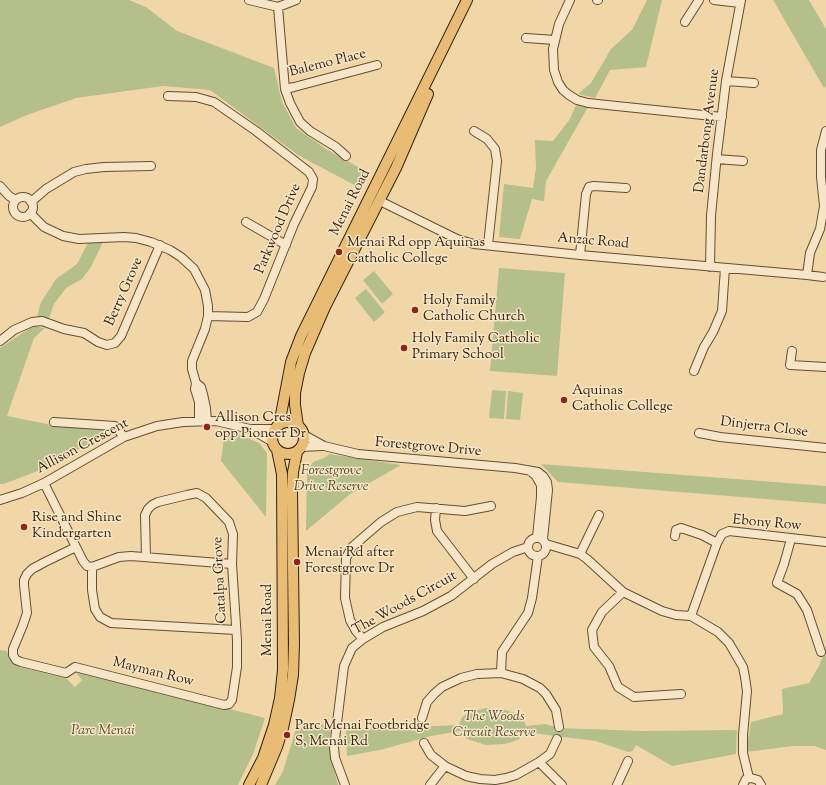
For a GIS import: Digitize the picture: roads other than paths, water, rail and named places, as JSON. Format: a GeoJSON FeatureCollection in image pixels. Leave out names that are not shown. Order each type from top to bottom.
{"type":"FeatureCollection","features":[{"type":"Feature","properties":{"kind":"main road","name":"Menai Road"},"geometry":{"type":"LineString","coordinates":[[277,427],[291,362],[301,336],[467,0]]}},
{"type":"Feature","properties":{"kind":"main road","name":"Menai Road"},"geometry":{"type":"LineString","coordinates":[[298,426],[295,392],[305,353],[361,234],[380,201],[396,168],[434,81],[473,0]]}},
{"type":"Feature","properties":{"kind":"main road","name":"Anzac Road"},"geometry":{"type":"LineString","coordinates":[[370,196],[380,201]]}},
{"type":"Feature","properties":{"kind":"main road"},"geometry":{"type":"LineString","coordinates":[[288,422],[298,426],[302,430],[304,440],[299,450],[291,454],[285,454],[275,446],[273,434],[277,427],[288,422]]}},
{"type":"Feature","properties":{"kind":"main road","name":"Menai Road"},"geometry":{"type":"LineString","coordinates":[[250,785],[263,758],[274,725],[280,698],[283,670],[282,474],[275,446]]}},
{"type":"Feature","properties":{"kind":"main road","name":"Menai Road"},"geometry":{"type":"LineString","coordinates":[[261,785],[277,748],[283,728],[293,675],[294,636],[292,490],[293,472],[299,450]]}},
{"type":"Feature","properties":{"kind":"street"},"geometry":{"type":"LineString","coordinates":[[249,0],[278,7],[296,0]]}},
{"type":"Feature","properties":{"kind":"street"},"geometry":{"type":"LineString","coordinates":[[570,0],[555,40],[553,59],[554,70],[562,90],[577,100],[588,103],[722,117]]}},
{"type":"Feature","properties":{"kind":"street"},"geometry":{"type":"LineString","coordinates":[[685,22],[699,0]]}},
{"type":"Feature","properties":{"kind":"street"},"geometry":{"type":"LineString","coordinates":[[714,0],[740,2]]}},
{"type":"Feature","properties":{"kind":"street","name":"Dandarbong Avenue"},"geometry":{"type":"LineString","coordinates":[[710,267],[711,216],[717,159],[726,81],[740,2]]}},
{"type":"Feature","properties":{"kind":"street"},"geometry":{"type":"LineString","coordinates":[[278,7],[285,88],[290,103],[300,122],[310,131],[336,147],[346,156]]}},
{"type":"Feature","properties":{"kind":"street"},"geometry":{"type":"LineString","coordinates":[[526,38],[555,40]]}},
{"type":"Feature","properties":{"kind":"street","name":"Balemo Place"},"geometry":{"type":"LineString","coordinates":[[285,88],[294,87],[377,65]]}},
{"type":"Feature","properties":{"kind":"street"},"geometry":{"type":"LineString","coordinates":[[726,81],[754,83]]}},
{"type":"Feature","properties":{"kind":"street","name":"Parkwood Drive"},"geometry":{"type":"LineString","coordinates":[[168,96],[196,97],[214,102],[250,127],[309,172],[313,179],[312,187],[257,312],[248,317],[208,316]]}},
{"type":"Feature","properties":{"kind":"street"},"geometry":{"type":"LineString","coordinates":[[474,131],[487,139],[495,149],[497,160],[488,245]]}},
{"type":"Feature","properties":{"kind":"street"},"geometry":{"type":"LineString","coordinates":[[808,275],[810,253],[820,229],[824,206],[821,177],[822,150],[826,131]]}},
{"type":"Feature","properties":{"kind":"street"},"geometry":{"type":"LineString","coordinates":[[717,159],[743,161]]}},
{"type":"Feature","properties":{"kind":"street"},"geometry":{"type":"LineString","coordinates":[[31,202],[46,188],[74,172],[104,167],[151,166]]}},
{"type":"Feature","properties":{"kind":"street"},"geometry":{"type":"LineString","coordinates":[[0,186],[9,196],[16,200]]}},
{"type":"Feature","properties":{"kind":"street"},"geometry":{"type":"LineString","coordinates":[[580,255],[588,187],[626,188]]}},
{"type":"Feature","properties":{"kind":"street"},"geometry":{"type":"LineString","coordinates":[[24,197],[31,202],[32,208],[30,213],[21,216],[16,214],[13,208],[16,200],[24,197]]}},
{"type":"Feature","properties":{"kind":"street","name":"Anzac Road"},"geometry":{"type":"LineString","coordinates":[[380,201],[466,242],[580,255],[808,275],[825,278]]}},
{"type":"Feature","properties":{"kind":"street"},"geometry":{"type":"LineString","coordinates":[[30,213],[44,227],[63,236],[78,239],[124,237],[136,238],[160,245],[181,257],[194,269],[205,290],[208,306],[208,316],[205,329],[192,361],[192,369],[196,383],[195,389],[203,420]]}},
{"type":"Feature","properties":{"kind":"street"},"geometry":{"type":"LineString","coordinates":[[246,222],[286,245]]}},
{"type":"Feature","properties":{"kind":"street","name":"Berry Grove"},"geometry":{"type":"LineString","coordinates":[[0,341],[14,330],[32,322],[42,321],[64,329],[84,333],[98,342],[107,345],[115,343],[121,336],[160,245]]}},
{"type":"Feature","properties":{"kind":"street"},"geometry":{"type":"LineString","coordinates":[[694,370],[722,311],[725,268]]}},
{"type":"Feature","properties":{"kind":"street"},"geometry":{"type":"LineString","coordinates":[[792,351],[790,365],[826,367]]}},
{"type":"Feature","properties":{"kind":"street","name":"Allison Crescent"},"geometry":{"type":"LineString","coordinates":[[0,500],[22,493],[44,483],[124,437],[157,426],[203,420],[250,429]]}},
{"type":"Feature","properties":{"kind":"street"},"geometry":{"type":"LineString","coordinates":[[54,422],[115,426],[124,437]]}},
{"type":"Feature","properties":{"kind":"street"},"geometry":{"type":"LineString","coordinates":[[250,429],[277,427]]}},
{"type":"Feature","properties":{"kind":"street"},"geometry":{"type":"LineString","coordinates":[[250,429],[275,446]]}},
{"type":"Feature","properties":{"kind":"street","name":"Dinjerra Close"},"geometry":{"type":"LineString","coordinates":[[699,433],[727,438],[826,448]]}},
{"type":"Feature","properties":{"kind":"street"},"geometry":{"type":"LineString","coordinates":[[304,436],[324,446]]}},
{"type":"Feature","properties":{"kind":"street"},"geometry":{"type":"LineString","coordinates":[[299,450],[324,446]]}},
{"type":"Feature","properties":{"kind":"street","name":"Forestgrove Drive"},"geometry":{"type":"LineString","coordinates":[[324,446],[358,454],[530,470],[536,476],[541,485],[542,540]]}},
{"type":"Feature","properties":{"kind":"street"},"geometry":{"type":"LineString","coordinates":[[44,483],[83,561],[87,566],[92,567],[119,557],[131,556],[232,564]]}},
{"type":"Feature","properties":{"kind":"street","name":"Catalpa Grove"},"geometry":{"type":"LineString","coordinates":[[146,557],[145,515],[148,509],[158,502],[187,494],[197,494],[206,498],[229,522],[233,534],[232,564],[237,667],[232,700],[229,704],[224,705]]}},
{"type":"Feature","properties":{"kind":"street"},"geometry":{"type":"LineString","coordinates":[[363,639],[352,626],[345,598],[346,563],[348,554],[352,547],[376,528],[381,522],[397,512],[417,507],[465,511],[491,506]]}},
{"type":"Feature","properties":{"kind":"street"},"geometry":{"type":"LineString","coordinates":[[436,508],[435,520],[437,531],[474,579]]}},
{"type":"Feature","properties":{"kind":"street"},"geometry":{"type":"LineString","coordinates":[[580,554],[599,515]]}},
{"type":"Feature","properties":{"kind":"street"},"geometry":{"type":"LineString","coordinates":[[675,536],[676,530],[681,528],[702,535],[717,543]]}},
{"type":"Feature","properties":{"kind":"street","name":"Ebony Row"},"geometry":{"type":"LineString","coordinates":[[691,616],[717,543],[722,534],[729,531],[826,542]]}},
{"type":"Feature","properties":{"kind":"street"},"geometry":{"type":"LineString","coordinates":[[791,539],[777,583],[797,594],[807,610],[821,652]]}},
{"type":"Feature","properties":{"kind":"street"},"geometry":{"type":"LineString","coordinates":[[538,556],[545,551],[542,540]]}},
{"type":"Feature","properties":{"kind":"street"},"geometry":{"type":"LineString","coordinates":[[538,556],[531,553],[528,547],[530,541],[542,540],[580,554],[623,592],[662,611],[676,615],[691,616],[718,632],[729,643],[743,667],[747,691],[743,753],[749,778]]}},
{"type":"Feature","properties":{"kind":"street","name":"Mayman Row"},"geometry":{"type":"LineString","coordinates":[[76,547],[32,569],[27,574],[24,580],[27,613],[13,649],[13,655],[16,660],[66,673],[75,667],[224,705]]}},
{"type":"Feature","properties":{"kind":"street","name":"The Woods Circuit"},"geometry":{"type":"LineString","coordinates":[[345,785],[335,758],[334,748],[336,720],[344,666],[352,648],[363,639],[383,627],[428,608],[451,596],[492,564],[513,552],[528,547]]}},
{"type":"Feature","properties":{"kind":"street"},"geometry":{"type":"LineString","coordinates":[[502,673],[502,652],[528,613],[532,598],[538,556]]}},
{"type":"Feature","properties":{"kind":"street"},"geometry":{"type":"LineString","coordinates":[[92,567],[92,590],[95,609],[100,617],[111,623],[236,630]]}},
{"type":"Feature","properties":{"kind":"street"},"geometry":{"type":"LineString","coordinates":[[623,592],[602,612],[592,630],[594,647],[609,666],[618,687],[634,697],[681,694]]}},
{"type":"Feature","properties":{"kind":"street"},"geometry":{"type":"LineString","coordinates":[[422,718],[427,702],[442,687],[461,678],[477,674],[502,673],[540,688],[546,694],[556,710],[559,727]]}},
{"type":"Feature","properties":{"kind":"street"},"geometry":{"type":"LineString","coordinates":[[424,743],[431,755],[445,766],[466,776],[495,780],[516,775],[540,762],[550,754],[557,739]]}},
{"type":"Feature","properties":{"kind":"street"},"geometry":{"type":"LineString","coordinates":[[617,785],[628,761]]}},
{"type":"Feature","properties":{"kind":"street"},"geometry":{"type":"LineString","coordinates":[[540,762],[562,785]]}},
{"type":"Feature","properties":{"kind":"street"},"geometry":{"type":"LineString","coordinates":[[430,785],[445,766]]}},
{"type":"Feature","properties":{"kind":"street"},"geometry":{"type":"LineString","coordinates":[[743,785],[749,778],[756,779],[761,785]]}},
{"type":"Feature","properties":{"kind":"place","name":"Menai Rd opp Aquinas Catholic College"},"geometry":{"type":"Point","coordinates":[339,252]}},
{"type":"Feature","properties":{"kind":"place","name":"Holy Family Catholic Church"},"geometry":{"type":"Point","coordinates":[415,310]}},
{"type":"Feature","properties":{"kind":"place","name":"Holy Family Catholic Primary School"},"geometry":{"type":"Point","coordinates":[404,348]}},
{"type":"Feature","properties":{"kind":"place","name":"Aquinas Catholic College"},"geometry":{"type":"Point","coordinates":[564,400]}},
{"type":"Feature","properties":{"kind":"place","name":"Allison Cres opp Pioneer Dr"},"geometry":{"type":"Point","coordinates":[207,427]}},
{"type":"Feature","properties":{"kind":"place","name":"Rise and Shine Kindergarten"},"geometry":{"type":"Point","coordinates":[24,527]}},
{"type":"Feature","properties":{"kind":"place","name":"Menai Rd after Forestgrove Dr"},"geometry":{"type":"Point","coordinates":[297,562]}},
{"type":"Feature","properties":{"kind":"place","name":"Parc Menai Footbridge S, Menai Rd"},"geometry":{"type":"Point","coordinates":[287,735]}},
{"type":"Feature","properties":{"kind":"park label","name":"Forestgrove Drive Reserve"},"geometry":{"type":"Point","coordinates":[331,480]}},
{"type":"Feature","properties":{"kind":"park label","name":"The Woods Circuit Reserve"},"geometry":{"type":"Point","coordinates":[494,726]}},
{"type":"Feature","properties":{"kind":"park label","name":"Parc Menai"},"geometry":{"type":"Point","coordinates":[103,732]}}]}
